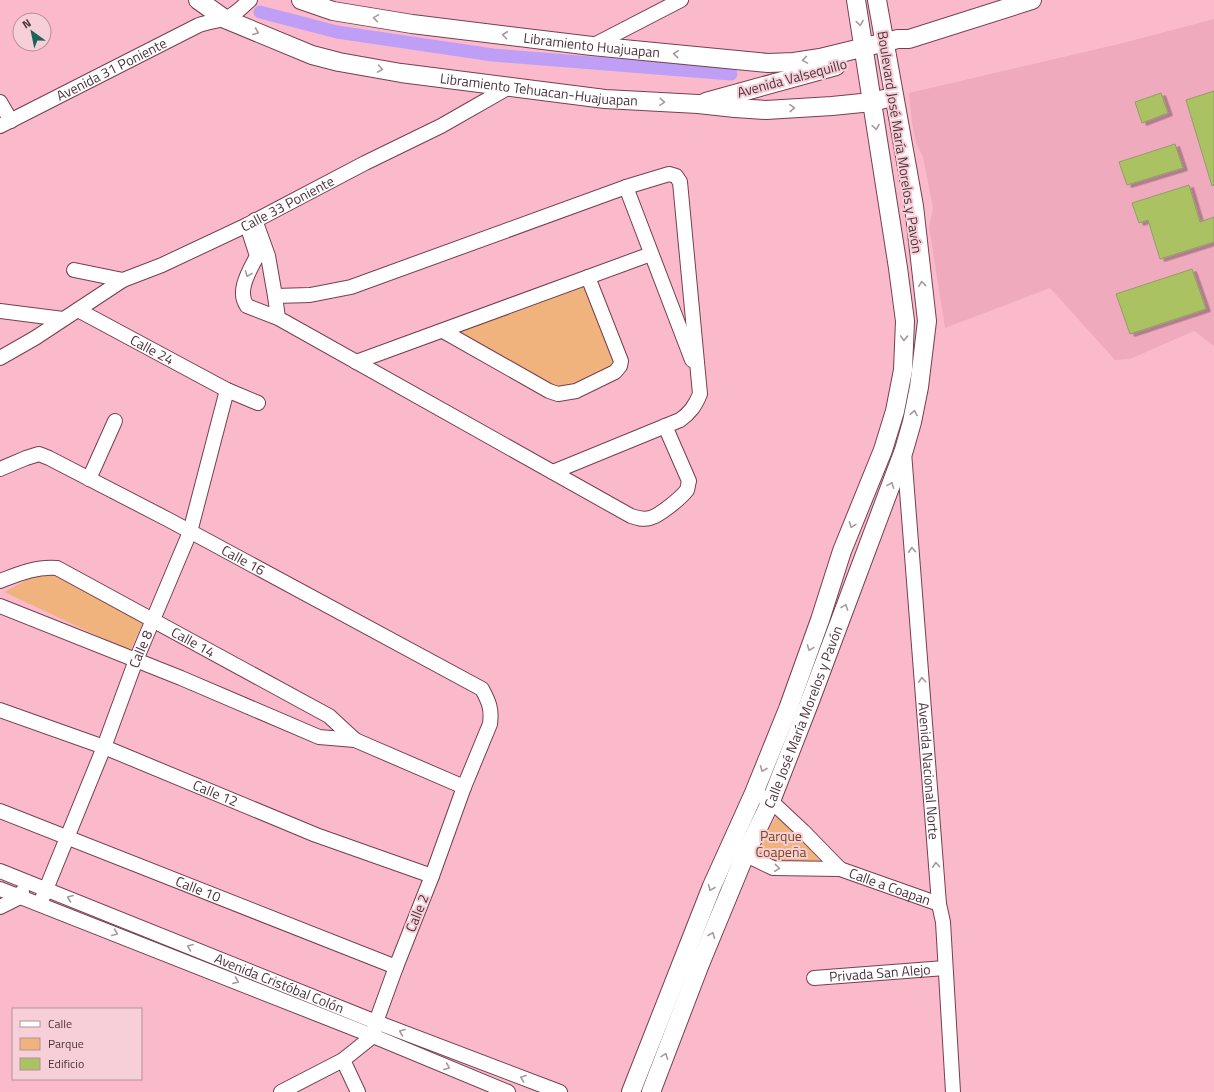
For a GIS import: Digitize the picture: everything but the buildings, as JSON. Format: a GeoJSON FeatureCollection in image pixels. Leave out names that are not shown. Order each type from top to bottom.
{"type":"FeatureCollection","features":[{"type":"Feature","properties":{"kind":"main road","name":"Libramiento Tehuacan-Huajuapan"},"geometry":{"type":"LineString","coordinates":[[198,0],[312,55],[339,62],[401,73],[605,99],[698,104],[766,110],[872,102],[895,97]]}},
{"type":"Feature","properties":{"kind":"main road","name":"Libramiento Huajuapan"},"geometry":{"type":"LineString","coordinates":[[301,0],[333,11],[412,24],[592,46],[768,63],[794,62],[865,52]]}},
{"type":"Feature","properties":{"kind":"main road","name":"Boulevard José María Morelos y Pavón"},"geometry":{"type":"LineString","coordinates":[[856,0],[905,321],[903,370],[895,411],[883,450]]}},
{"type":"Feature","properties":{"kind":"main road","name":"Boulevard José María Morelos y Pavón"},"geometry":{"type":"LineString","coordinates":[[877,0],[914,206],[926,321],[919,387],[912,422],[904,450]]}},
{"type":"Feature","properties":{"kind":"main road","name":"Avenida Valsequillo"},"geometry":{"type":"LineString","coordinates":[[698,104],[768,84],[865,52],[885,48],[900,48],[909,39],[1032,0]]}},
{"type":"Feature","properties":{"kind":"main road"},"geometry":{"type":"LineString","coordinates":[[768,63],[768,84]]}},
{"type":"Feature","properties":{"kind":"main road","name":"Calle José María Morelos y Pavón"},"geometry":{"type":"LineString","coordinates":[[651,1092],[700,964],[737,851],[754,793],[788,709],[820,620],[844,545],[883,450]]}},
{"type":"Feature","properties":{"kind":"main road","name":"Calle José María Morelos y Pavón"},"geometry":{"type":"LineString","coordinates":[[631,1092],[712,886],[770,801],[810,701],[904,450]]}},
{"type":"Feature","properties":{"kind":"street"},"geometry":{"type":"LineString","coordinates":[[231,15],[250,0]]}},
{"type":"Feature","properties":{"kind":"street"},"geometry":{"type":"LineString","coordinates":[[592,46],[681,0]]}},
{"type":"Feature","properties":{"kind":"street","name":"Avenida 31 Poniente"},"geometry":{"type":"LineString","coordinates":[[5,124],[199,25],[231,15]]}},
{"type":"Feature","properties":{"kind":"street","name":"Calle 33 Poniente"},"geometry":{"type":"LineString","coordinates":[[0,358],[35,338],[123,280],[162,265],[251,222],[365,163],[441,126],[511,86]]}},
{"type":"Feature","properties":{"kind":"street"},"geometry":{"type":"LineString","coordinates":[[0,102],[5,124]]}},
{"type":"Feature","properties":{"kind":"street"},"geometry":{"type":"LineString","coordinates":[[276,296],[310,295],[351,287],[626,187],[670,174],[676,176],[680,182],[700,394],[688,415],[680,420],[553,472]]}},
{"type":"Feature","properties":{"kind":"street"},"geometry":{"type":"LineString","coordinates":[[626,187],[698,376]]}},
{"type":"Feature","properties":{"kind":"street"},"geometry":{"type":"LineString","coordinates":[[251,222],[276,296],[278,318]]}},
{"type":"Feature","properties":{"kind":"street"},"geometry":{"type":"LineString","coordinates":[[356,362],[651,254]]}},
{"type":"Feature","properties":{"kind":"street"},"geometry":{"type":"LineString","coordinates":[[262,256],[248,273],[243,289],[244,302],[247,306],[278,318],[631,516],[642,519],[651,518],[661,512],[688,488],[689,481],[665,426]]}},
{"type":"Feature","properties":{"kind":"street"},"geometry":{"type":"LineString","coordinates":[[74,270],[123,280]]}},
{"type":"Feature","properties":{"kind":"street"},"geometry":{"type":"LineString","coordinates":[[443,330],[549,391],[558,394],[576,391],[615,372],[620,366],[621,361],[588,277]]}},
{"type":"Feature","properties":{"kind":"street","name":"Calle 24"},"geometry":{"type":"LineString","coordinates":[[78,310],[226,390],[258,403]]}},
{"type":"Feature","properties":{"kind":"street"},"geometry":{"type":"LineString","coordinates":[[0,311],[62,319]]}},
{"type":"Feature","properties":{"kind":"street","name":"Calle 8"},"geometry":{"type":"LineString","coordinates":[[40,904],[66,837],[104,747],[136,660],[190,532],[226,390]]}},
{"type":"Feature","properties":{"kind":"street"},"geometry":{"type":"LineString","coordinates":[[89,479],[115,421]]}},
{"type":"Feature","properties":{"kind":"street","name":"Avenida Nacional Norte"},"geometry":{"type":"LineString","coordinates":[[904,450],[939,904],[943,922],[953,1092]]}},
{"type":"Feature","properties":{"kind":"street","name":"Calle 16"},"geometry":{"type":"LineString","coordinates":[[0,469],[39,454],[49,458],[190,532],[482,690]]}},
{"type":"Feature","properties":{"kind":"street","name":"Calle 14"},"geometry":{"type":"LineString","coordinates":[[0,581],[30,571],[48,567],[57,568],[329,716],[355,740]]}},
{"type":"Feature","properties":{"kind":"street","name":"Calle 14"},"geometry":{"type":"LineString","coordinates":[[0,606],[136,660],[319,737],[355,740],[464,787]]}},
{"type":"Feature","properties":{"kind":"street","name":"Calle 2"},"geometry":{"type":"LineString","coordinates":[[373,1036],[376,1022],[396,967],[432,876],[464,787],[490,724],[492,712],[488,700],[482,690]]}},
{"type":"Feature","properties":{"kind":"street","name":"Calle 12"},"geometry":{"type":"LineString","coordinates":[[0,710],[104,747],[316,835],[432,876]]}},
{"type":"Feature","properties":{"kind":"street","name":"Calle a Coapan"},"geometry":{"type":"LineString","coordinates":[[754,793],[770,801],[803,831],[840,869]]}},
{"type":"Feature","properties":{"kind":"street","name":"Calle 10"},"geometry":{"type":"LineString","coordinates":[[0,812],[396,967]]}},
{"type":"Feature","properties":{"kind":"street","name":"Calle a Coapan"},"geometry":{"type":"LineString","coordinates":[[737,851],[773,868],[840,869],[939,904]]}},
{"type":"Feature","properties":{"kind":"street","name":"Avenida Cristóbal Colón"},"geometry":{"type":"LineString","coordinates":[[0,871],[376,1022],[560,1092]]}},
{"type":"Feature","properties":{"kind":"street"},"geometry":{"type":"LineString","coordinates":[[0,907],[20,897],[27,881]]}},
{"type":"Feature","properties":{"kind":"street","name":"Avenida Cristóbal Colón"},"geometry":{"type":"LineString","coordinates":[[0,889],[373,1036],[508,1092]]}},
{"type":"Feature","properties":{"kind":"street"},"geometry":{"type":"LineString","coordinates":[[202,968],[206,953]]}},
{"type":"Feature","properties":{"kind":"street","name":"Privada San Alejo"},"geometry":{"type":"LineString","coordinates":[[814,978],[945,968]]}},
{"type":"Feature","properties":{"kind":"street"},"geometry":{"type":"LineString","coordinates":[[281,1092],[343,1060],[373,1036]]}},
{"type":"Feature","properties":{"kind":"street"},"geometry":{"type":"LineString","coordinates":[[343,1060],[358,1092]]}},
{"type":"Feature","properties":{"kind":"shaded area"},"geometry":{"type":"Polygon","coordinates":[[[1214,19],[1214,346],[1194,331],[1130,359],[1115,360],[1050,288],[945,328],[929,227],[933,208],[923,157],[916,143],[909,93],[1123,43],[1214,19]]]}},
{"type":"Feature","properties":{"kind":"green space"},"geometry":{"type":"Polygon","coordinates":[[[586,283],[616,365],[557,391],[455,333],[586,283]]]}},
{"type":"Feature","properties":{"kind":"green space"},"geometry":{"type":"Polygon","coordinates":[[[47,569],[144,620],[130,651],[4,592],[47,569]]]}},
{"type":"Feature","properties":{"kind":"green space","name":"Parque Coapeña"},"geometry":{"type":"Polygon","coordinates":[[[776,817],[799,835],[821,862],[776,862],[756,851],[776,817]]]}},
{"type":"Feature","properties":{"kind":"waterway"},"geometry":{"type":"LineString","coordinates":[[260,12],[337,32],[493,55],[731,74]]}}]}
